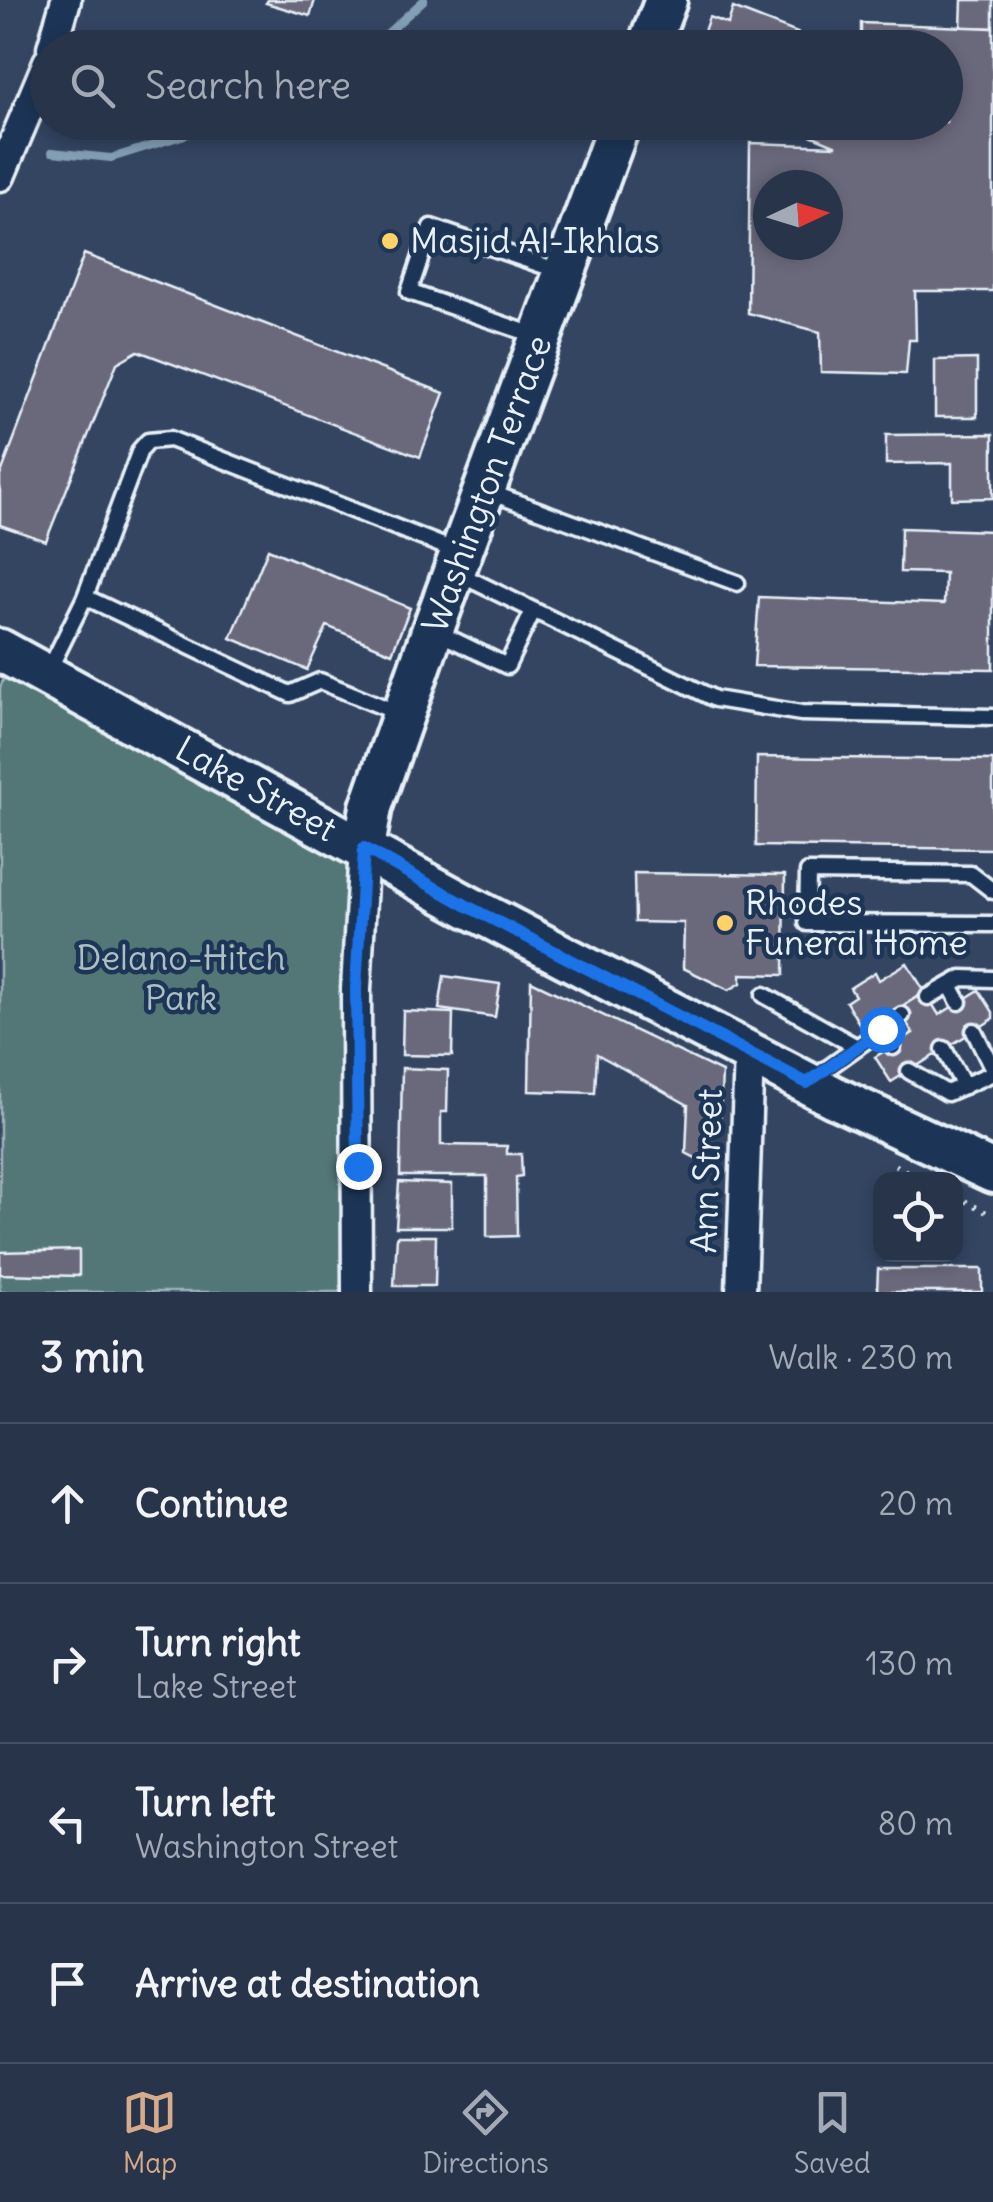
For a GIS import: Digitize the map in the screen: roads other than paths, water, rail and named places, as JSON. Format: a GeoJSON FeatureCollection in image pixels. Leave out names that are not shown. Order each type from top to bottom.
{"type":"FeatureCollection","features":[{"type":"Feature","properties":{"kind":"main road"},"geometry":{"type":"LineString","coordinates":[[655,30],[666,0]]}},
{"type":"Feature","properties":{"kind":"main road","name":"Washington Terrace"},"geometry":{"type":"LineString","coordinates":[[364,848],[371,807],[433,629],[613,140]]}},
{"type":"Feature","properties":{"kind":"main road","name":"Lake Street"},"geometry":{"type":"LineString","coordinates":[[0,650],[469,907],[807,1083],[993,1172]]}},
{"type":"Feature","properties":{"kind":"street"},"geometry":{"type":"LineString","coordinates":[[57,30],[66,0]]}},
{"type":"Feature","properties":{"kind":"street"},"geometry":{"type":"LineString","coordinates":[[0,176],[30,105]]}},
{"type":"Feature","properties":{"kind":"street"},"geometry":{"type":"LineString","coordinates":[[357,1292],[356,988],[364,848]]}},
{"type":"Feature","properties":{"kind":"street","name":"Ann Street"},"geometry":{"type":"LineString","coordinates":[[740,1292],[749,1053]]}},
{"type":"Feature","properties":{"kind":"lane"},"geometry":{"type":"LineString","coordinates":[[540,337],[409,292],[431,227],[564,273]]}},
{"type":"Feature","properties":{"kind":"lane"},"geometry":{"type":"LineString","coordinates":[[46,674],[85,597],[140,450],[148,441],[158,439],[170,440],[458,563],[533,611],[714,699],[801,713],[993,717]]}},
{"type":"Feature","properties":{"kind":"lane"},"geometry":{"type":"LineString","coordinates":[[484,490],[737,583]]}},
{"type":"Feature","properties":{"kind":"lane"},"geometry":{"type":"LineString","coordinates":[[85,597],[290,694],[320,682],[404,716]]}},
{"type":"Feature","properties":{"kind":"lane"},"geometry":{"type":"LineString","coordinates":[[433,629],[507,666],[533,611]]}},
{"type":"Feature","properties":{"kind":"lane"},"geometry":{"type":"LineString","coordinates":[[993,891],[971,874],[808,872],[807,922],[993,924]]}},
{"type":"Feature","properties":{"kind":"lane"},"geometry":{"type":"LineString","coordinates":[[928,997],[962,978],[993,979]]}},
{"type":"Feature","properties":{"kind":"lane"},"geometry":{"type":"LineString","coordinates":[[950,985],[959,1002]]}},
{"type":"Feature","properties":{"kind":"lane"},"geometry":{"type":"LineString","coordinates":[[764,995],[856,1047]]}},
{"type":"Feature","properties":{"kind":"lane"},"geometry":{"type":"LineString","coordinates":[[807,1083],[902,1015]]}},
{"type":"Feature","properties":{"kind":"lane"},"geometry":{"type":"LineString","coordinates":[[882,1029],[893,1047]]}},
{"type":"Feature","properties":{"kind":"lane"},"geometry":{"type":"LineString","coordinates":[[909,1071],[947,1093],[993,1072],[974,1031]]}},
{"type":"Feature","properties":{"kind":"lane"},"geometry":{"type":"LineString","coordinates":[[944,1049],[964,1086]]}},
{"type":"Feature","properties":{"kind":"waterway"},"geometry":{"type":"LineString","coordinates":[[391,30],[424,0]]}},
{"type":"Feature","properties":{"kind":"waterway"},"geometry":{"type":"LineString","coordinates":[[52,152],[111,158],[169,140]]}},
{"type":"Feature","properties":{"kind":"place","name":"Masjid Al-Ikhlas"},"geometry":{"type":"Point","coordinates":[390,241]}},
{"type":"Feature","properties":{"kind":"place","name":"Rhodes Funeral Home"},"geometry":{"type":"Point","coordinates":[725,923]}},
{"type":"Feature","properties":{"kind":"park label","name":"Delano-Hitch Park"},"geometry":{"type":"Point","coordinates":[181,978]}}]}
